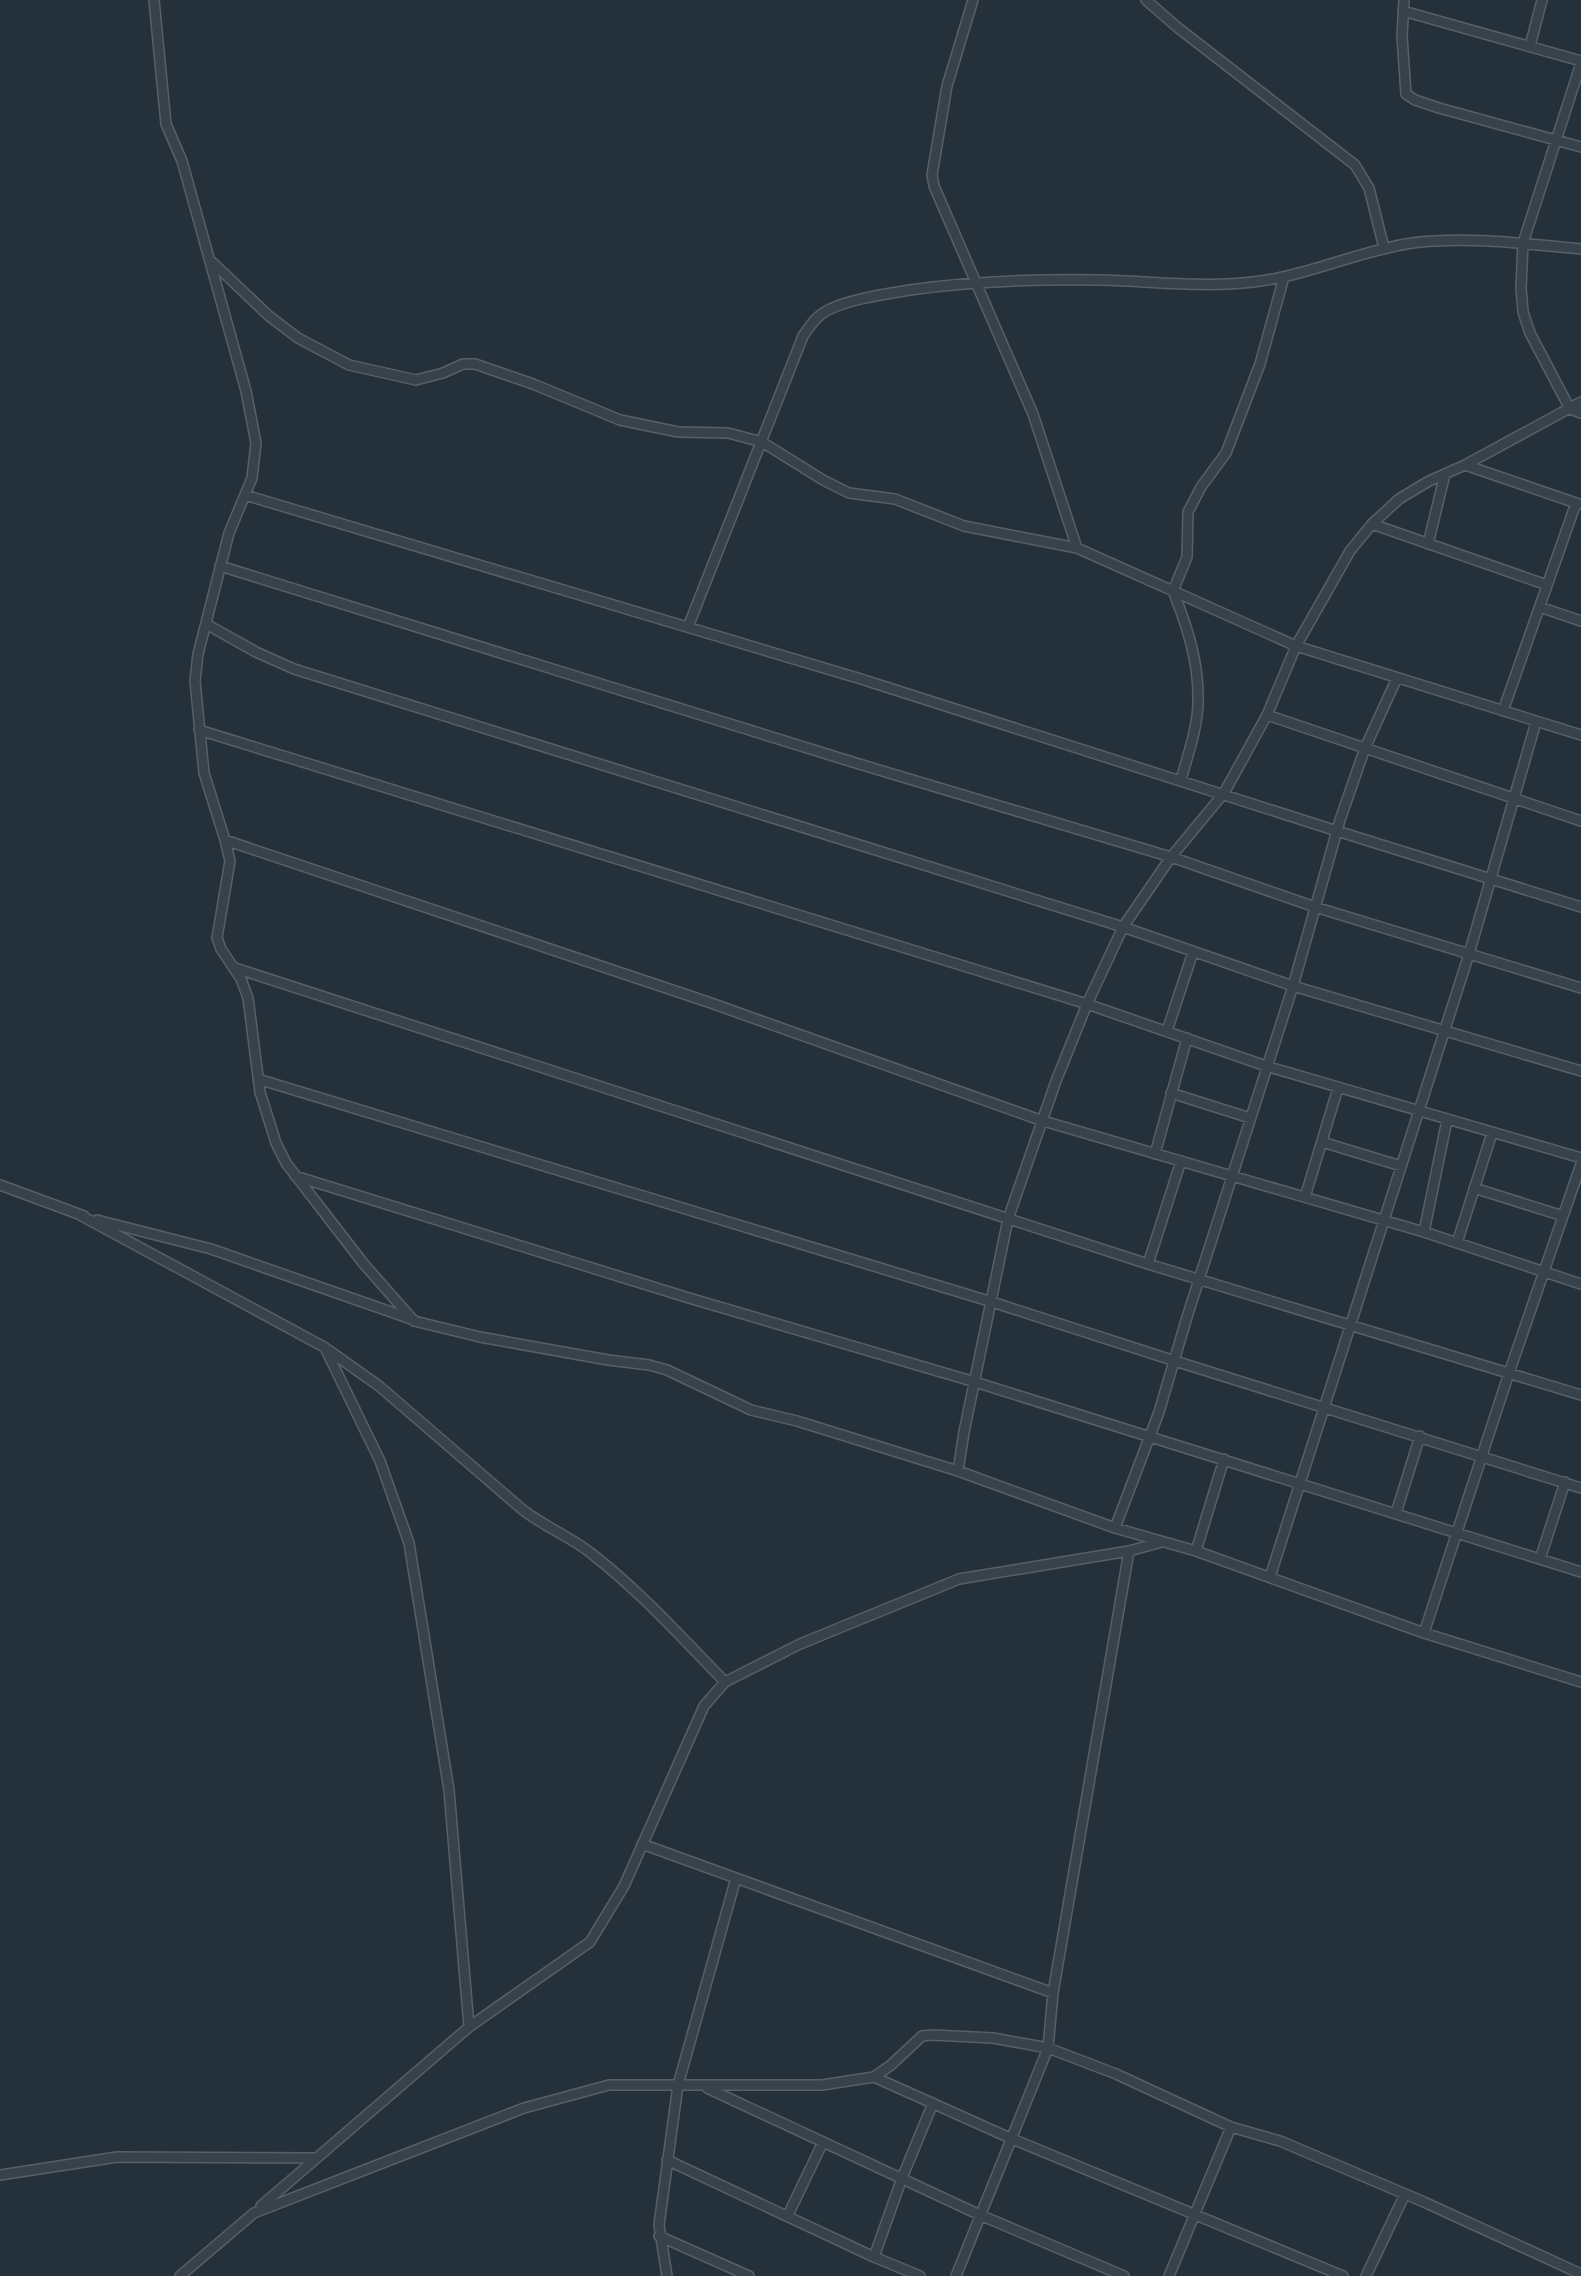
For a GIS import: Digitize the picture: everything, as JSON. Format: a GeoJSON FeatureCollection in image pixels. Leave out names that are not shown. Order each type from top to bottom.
{"type":"FeatureCollection","features":[{"type":"Feature","properties":{"kind":"street"},"geometry":{"type":"LineString","coordinates":[[155,0],[166,124],[182,161],[246,391],[256,443],[252,478],[229,533],[198,654],[195,681],[204,773],[230,861],[217,937],[220,949],[235,968],[248,998],[260,1093],[276,1143],[295,1176],[363,1263],[414,1321]]}},
{"type":"Feature","properties":{"kind":"street"},"geometry":{"type":"LineString","coordinates":[[973,0],[947,86],[932,175],[934,186],[1033,414],[1077,548]]}},
{"type":"Feature","properties":{"kind":"street"},"geometry":{"type":"LineString","coordinates":[[1146,0],[1197,43],[1355,165],[1369,188],[1384,248]]}},
{"type":"Feature","properties":{"kind":"street"},"geometry":{"type":"LineString","coordinates":[[1404,0],[1402,36],[1406,94],[1439,108],[1581,148]]}},
{"type":"Feature","properties":{"kind":"street"},"geometry":{"type":"LineString","coordinates":[[1530,47],[1542,0]]}},
{"type":"Feature","properties":{"kind":"street"},"geometry":{"type":"LineString","coordinates":[[1403,11],[1581,62],[1523,243],[1521,288],[1523,312],[1530,333],[1570,409],[1581,413]]}},
{"type":"Feature","properties":{"kind":"street"},"geometry":{"type":"LineString","coordinates":[[688,627],[803,336],[815,319],[829,309],[880,295],[974,282],[1100,280],[1180,284],[1252,283],[1284,277],[1384,248],[1414,243],[1523,243],[1581,249]]}},
{"type":"Feature","properties":{"kind":"street"},"geometry":{"type":"LineString","coordinates":[[208,258],[269,316],[298,338],[349,365],[416,380],[463,364],[475,364],[533,384],[620,420],[678,432],[728,433],[762,442],[849,493],[895,499],[964,526],[1077,548],[1296,646],[1581,735]]}},
{"type":"Feature","properties":{"kind":"street"},"geometry":{"type":"LineString","coordinates":[[1181,780],[1192,740],[1198,702],[1196,669],[1189,631],[1174,591],[1187,557],[1188,512],[1201,487],[1227,453],[1261,364],[1284,277]]}},
{"type":"Feature","properties":{"kind":"street"},"geometry":{"type":"LineString","coordinates":[[958,1471],[1008,1219],[1040,1120],[1087,1004],[1123,928],[1171,857],[1224,793],[1267,715],[1296,646],[1350,551],[1372,524],[1399,499],[1429,481],[1465,465],[1581,402]]}},
{"type":"Feature","properties":{"kind":"street"},"geometry":{"type":"LineString","coordinates":[[1465,465],[1579,504],[1547,585],[1503,711]]}},
{"type":"Feature","properties":{"kind":"street"},"geometry":{"type":"LineString","coordinates":[[1428,544],[1445,474]]}},
{"type":"Feature","properties":{"kind":"street"},"geometry":{"type":"LineString","coordinates":[[245,495],[861,678],[1581,907]]}},
{"type":"Feature","properties":{"kind":"street"},"geometry":{"type":"LineString","coordinates":[[1372,524],[1547,585]]}},
{"type":"Feature","properties":{"kind":"street"},"geometry":{"type":"LineString","coordinates":[[220,566],[859,764],[1171,857],[1315,907],[1581,988]]}},
{"type":"Feature","properties":{"kind":"street"},"geometry":{"type":"LineString","coordinates":[[1540,607],[1581,621]]}},
{"type":"Feature","properties":{"kind":"street"},"geometry":{"type":"LineString","coordinates":[[206,624],[256,652],[294,669],[1123,928],[1293,986],[1581,1070]]}},
{"type":"Feature","properties":{"kind":"street"},"geometry":{"type":"LineString","coordinates":[[1115,1528],[1175,1361],[1293,986],[1337,831],[1365,748],[1397,678]]}},
{"type":"Feature","properties":{"kind":"street"},"geometry":{"type":"LineString","coordinates":[[1267,715],[1581,821]]}},
{"type":"Feature","properties":{"kind":"street"},"geometry":{"type":"LineString","coordinates":[[1270,1577],[1469,954],[1536,722]]}},
{"type":"Feature","properties":{"kind":"street"},"geometry":{"type":"LineString","coordinates":[[199,730],[1087,1004],[1266,1066],[1581,1158]]}},
{"type":"Feature","properties":{"kind":"street"},"geometry":{"type":"LineString","coordinates":[[225,840],[695,998],[1040,1120],[1424,1232],[1581,1284]]}},
{"type":"Feature","properties":{"kind":"street"},"geometry":{"type":"LineString","coordinates":[[1167,1031],[1194,951]]}},
{"type":"Feature","properties":{"kind":"street"},"geometry":{"type":"LineString","coordinates":[[235,968],[1148,1264],[1581,1395]]}},
{"type":"Feature","properties":{"kind":"street"},"geometry":{"type":"LineString","coordinates":[[1155,1154],[1186,1038]]}},
{"type":"Feature","properties":{"kind":"street"},"geometry":{"type":"LineString","coordinates":[[258,1079],[992,1301],[1581,1488]]}},
{"type":"Feature","properties":{"kind":"street"},"geometry":{"type":"LineString","coordinates":[[1305,1198],[1338,1088]]}},
{"type":"Feature","properties":{"kind":"street"},"geometry":{"type":"LineString","coordinates":[[1171,1093],[1250,1118]]}},
{"type":"Feature","properties":{"kind":"street"},"geometry":{"type":"LineString","coordinates":[[1424,1232],[1447,1120]]}},
{"type":"Feature","properties":{"kind":"street"},"geometry":{"type":"LineString","coordinates":[[1457,1243],[1492,1133]]}},
{"type":"Feature","properties":{"kind":"street"},"geometry":{"type":"LineString","coordinates":[[1322,1142],[1401,1166]]}},
{"type":"Feature","properties":{"kind":"street"},"geometry":{"type":"LineString","coordinates":[[1148,1264],[1181,1161]]}},
{"type":"Feature","properties":{"kind":"street"},"geometry":{"type":"LineString","coordinates":[[1424,1633],[1581,1164]]}},
{"type":"Feature","properties":{"kind":"street"},"geometry":{"type":"LineString","coordinates":[[295,1176],[689,1298],[975,1381],[1581,1572]]}},
{"type":"Feature","properties":{"kind":"street"},"geometry":{"type":"LineString","coordinates":[[0,1185],[80,1215],[211,1249],[414,1321],[480,1337],[667,1370],[751,1410],[797,1421],[958,1471],[1115,1528],[1196,1551],[1424,1633],[1581,1682]]}},
{"type":"Feature","properties":{"kind":"street"},"geometry":{"type":"LineString","coordinates":[[1474,1188],[1563,1216]]}},
{"type":"Feature","properties":{"kind":"street"},"geometry":{"type":"LineString","coordinates":[[80,1215],[324,1347],[379,1386],[523,1510],[543,1525],[589,1551],[618,1575],[725,1682]]}},
{"type":"Feature","properties":{"kind":"street"},"geometry":{"type":"LineString","coordinates":[[324,1347],[380,1461],[409,1543],[449,1790],[469,2027]]}},
{"type":"Feature","properties":{"kind":"street"},"geometry":{"type":"LineString","coordinates":[[1396,1513],[1420,1436]]}},
{"type":"Feature","properties":{"kind":"street"},"geometry":{"type":"LineString","coordinates":[[1196,1551],[1224,1459]]}},
{"type":"Feature","properties":{"kind":"street"},"geometry":{"type":"LineString","coordinates":[[1540,1559],[1565,1482]]}},
{"type":"Feature","properties":{"kind":"street"},"geometry":{"type":"LineString","coordinates":[[180,2276],[469,2027],[590,1942],[624,1886],[704,1706],[725,1682],[800,1644],[959,1579],[1164,1542]]}},
{"type":"Feature","properties":{"kind":"street"},"geometry":{"type":"LineString","coordinates":[[956,2276],[1048,2048],[1053,1993],[1129,1550]]}},
{"type":"Feature","properties":{"kind":"street"},"geometry":{"type":"LineString","coordinates":[[642,1844],[1053,1993]]}},
{"type":"Feature","properties":{"kind":"street"},"geometry":{"type":"LineString","coordinates":[[667,2276],[659,2236],[678,2085],[736,1878]]}},
{"type":"Feature","properties":{"kind":"street"},"geometry":{"type":"LineString","coordinates":[[254,2213],[524,2108],[610,2085],[822,2085],[874,2077],[922,2036],[966,2036],[1048,2048],[1116,2074],[1231,2127],[1280,2141],[1405,2194],[1581,2274]]}},
{"type":"Feature","properties":{"kind":"street"},"geometry":{"type":"LineString","coordinates":[[874,2077],[1010,2138],[1343,2276]]}},
{"type":"Feature","properties":{"kind":"street"},"geometry":{"type":"LineString","coordinates":[[702,2085],[980,2215],[1124,2276]]}},
{"type":"Feature","properties":{"kind":"street"},"geometry":{"type":"LineString","coordinates":[[874,2257],[902,2178],[933,2104]]}},
{"type":"Feature","properties":{"kind":"street"},"geometry":{"type":"LineString","coordinates":[[1168,2276],[1231,2127]]}},
{"type":"Feature","properties":{"kind":"street"},"geometry":{"type":"LineString","coordinates":[[788,2215],[823,2141]]}},
{"type":"Feature","properties":{"kind":"street"},"geometry":{"type":"LineString","coordinates":[[0,2175],[117,2157],[317,2158]]}},
{"type":"Feature","properties":{"kind":"street"},"geometry":{"type":"LineString","coordinates":[[667,2160],[920,2276]]}},
{"type":"Feature","properties":{"kind":"street"},"geometry":{"type":"LineString","coordinates":[[1366,2276],[1405,2194]]}},
{"type":"Feature","properties":{"kind":"street"},"geometry":{"type":"LineString","coordinates":[[659,2236],[749,2276]]}}]}
